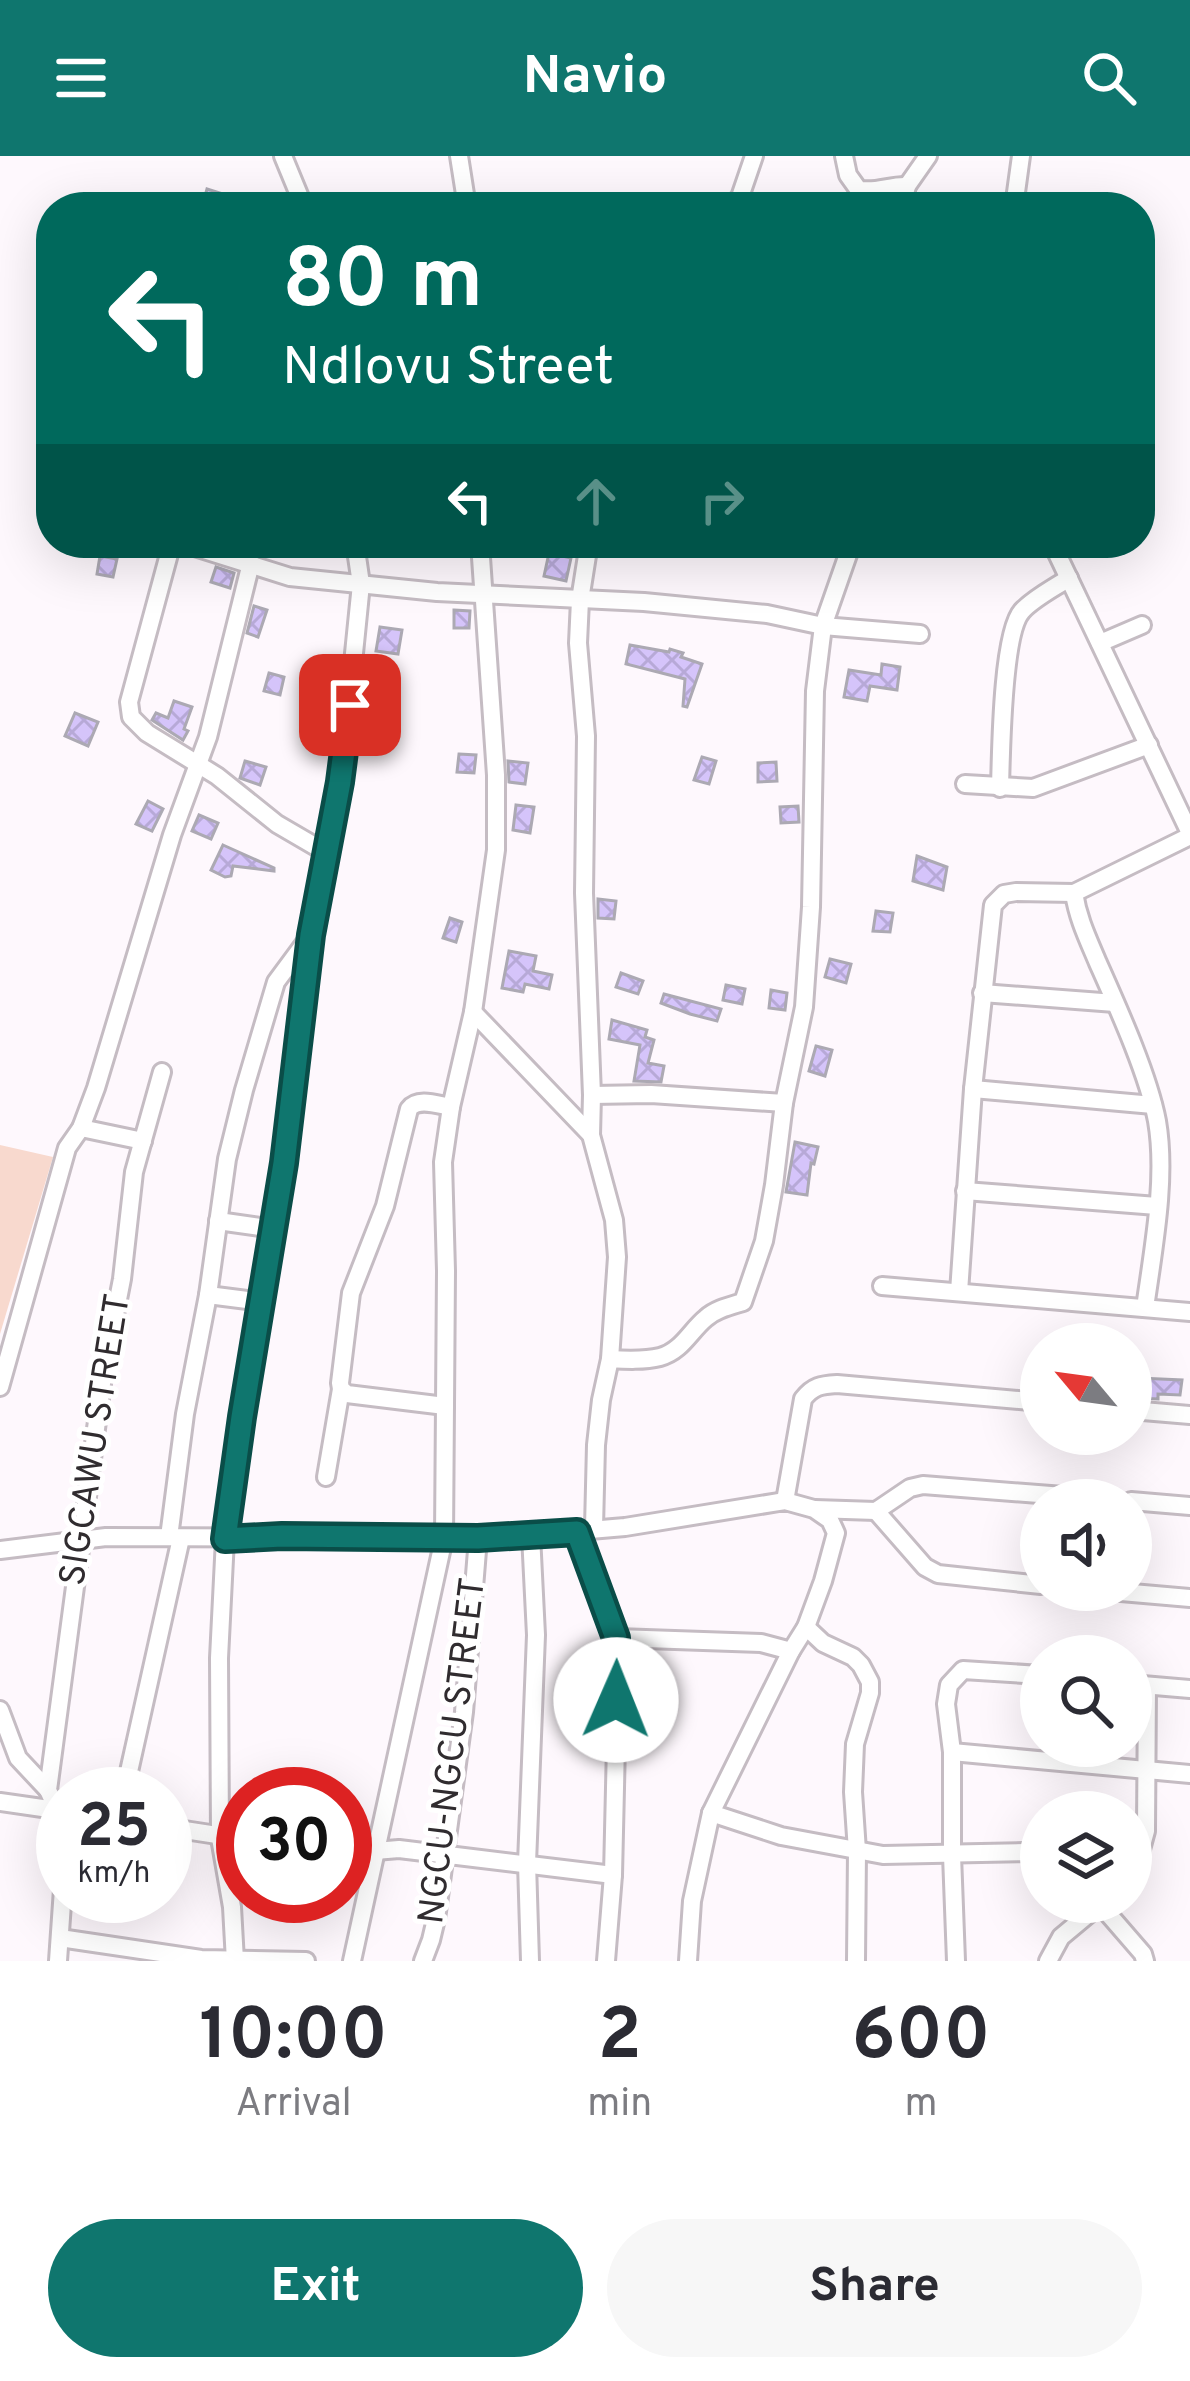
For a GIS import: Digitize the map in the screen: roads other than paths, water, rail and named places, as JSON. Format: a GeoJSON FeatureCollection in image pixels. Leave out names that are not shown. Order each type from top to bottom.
{"type":"FeatureCollection","features":[{"type":"Feature","properties":{"kind":"street"},"geometry":{"type":"LineString","coordinates":[[283,156],[298,192]]}},
{"type":"Feature","properties":{"kind":"street"},"geometry":{"type":"LineString","coordinates":[[459,156],[465,192]]}},
{"type":"Feature","properties":{"kind":"street"},"geometry":{"type":"LineString","coordinates":[[741,192],[754,156]]}},
{"type":"Feature","properties":{"kind":"street"},"geometry":{"type":"LineString","coordinates":[[844,156],[848,175],[861,190],[907,186]]}},
{"type":"Feature","properties":{"kind":"street"},"geometry":{"type":"LineString","coordinates":[[906,192],[928,156]]}},
{"type":"Feature","properties":{"kind":"street"},"geometry":{"type":"LineString","coordinates":[[1016,192],[1021,156]]}},
{"type":"Feature","properties":{"kind":"street"},"geometry":{"type":"LineString","coordinates":[[168,558],[128,711],[147,733],[198,764],[277,824],[326,852]]}},
{"type":"Feature","properties":{"kind":"street"},"geometry":{"type":"LineString","coordinates":[[236,558],[290,577],[437,592],[644,602],[920,634]]}},
{"type":"Feature","properties":{"kind":"street"},"geometry":{"type":"LineString","coordinates":[[220,1767],[225,1539],[275,1229],[311,935],[340,782],[361,584],[357,558]]}},
{"type":"Feature","properties":{"kind":"street"},"geometry":{"type":"LineString","coordinates":[[352,1961],[444,1538],[443,1162],[473,1012],[496,850],[496,775],[481,558]]}},
{"type":"Feature","properties":{"kind":"street"},"geometry":{"type":"LineString","coordinates":[[587,558],[578,643],[586,736],[584,893],[591,1135],[614,1220],[617,1257],[610,1359],[585,1530],[616,1638],[613,1875],[606,1961]]}},
{"type":"Feature","properties":{"kind":"street"},"geometry":{"type":"LineString","coordinates":[[610,1359],[637,1360],[675,1351],[715,1311],[743,1302],[764,1240],[804,1006],[815,691],[823,626],[847,558]]}},
{"type":"Feature","properties":{"kind":"street"},"geometry":{"type":"LineString","coordinates":[[959,1292],[982,993],[990,914],[998,898],[1016,892],[1074,892],[1190,834],[1059,558]]}},
{"type":"Feature","properties":{"kind":"street"},"geometry":{"type":"LineString","coordinates":[[0,1387],[67,1148],[81,1128],[96,1088],[172,835],[208,736],[251,562]]}},
{"type":"Feature","properties":{"kind":"street"},"geometry":{"type":"LineString","coordinates":[[1000,788],[1013,628],[1024,609],[1069,578]]}},
{"type":"Feature","properties":{"kind":"street"},"geometry":{"type":"LineString","coordinates":[[1100,643],[1142,625]]}},
{"type":"Feature","properties":{"kind":"street"},"geometry":{"type":"LineString","coordinates":[[965,784],[1033,788],[1149,745]]}},
{"type":"Feature","properties":{"kind":"street"},"geometry":{"type":"LineString","coordinates":[[1074,892],[1078,919],[1153,1105],[1160,1147],[1145,1308]]}},
{"type":"Feature","properties":{"kind":"street"},"geometry":{"type":"LineString","coordinates":[[129,1767],[175,1538],[185,1414],[233,1136],[276,982],[311,935]]}},
{"type":"Feature","properties":{"kind":"street"},"geometry":{"type":"LineString","coordinates":[[982,993],[1115,1003]]}},
{"type":"Feature","properties":{"kind":"street"},"geometry":{"type":"LineString","coordinates":[[473,1012],[591,1135]]}},
{"type":"Feature","properties":{"kind":"street","name":"SIGCAWU STREET"},"geometry":{"type":"LineString","coordinates":[[51,1767],[134,1172],[162,1072]]}},
{"type":"Feature","properties":{"kind":"street"},"geometry":{"type":"LineString","coordinates":[[973,1089],[1153,1105]]}},
{"type":"Feature","properties":{"kind":"street"},"geometry":{"type":"LineString","coordinates":[[592,1095],[784,1103]]}},
{"type":"Feature","properties":{"kind":"street"},"geometry":{"type":"LineString","coordinates":[[326,1477],[351,1293],[385,1206],[409,1109],[419,1102],[452,1107]]}},
{"type":"Feature","properties":{"kind":"street"},"geometry":{"type":"LineString","coordinates":[[81,1128],[143,1141]]}},
{"type":"Feature","properties":{"kind":"street"},"geometry":{"type":"LineString","coordinates":[[964,1191],[1157,1206]]}},
{"type":"Feature","properties":{"kind":"street"},"geometry":{"type":"LineString","coordinates":[[218,1221],[275,1229]]}},
{"type":"Feature","properties":{"kind":"street"},"geometry":{"type":"LineString","coordinates":[[882,1286],[1190,1312]]}},
{"type":"Feature","properties":{"kind":"street"},"geometry":{"type":"LineString","coordinates":[[208,1294],[263,1302]]}},
{"type":"Feature","properties":{"kind":"street"},"geometry":{"type":"LineString","coordinates":[[785,1501],[803,1400],[818,1386],[1020,1400]]}},
{"type":"Feature","properties":{"kind":"street"},"geometry":{"type":"LineString","coordinates":[[341,1389],[347,1394],[445,1406]]}},
{"type":"Feature","properties":{"kind":"street"},"geometry":{"type":"LineString","coordinates":[[1152,1412],[1190,1415]]}},
{"type":"Feature","properties":{"kind":"street"},"geometry":{"type":"LineString","coordinates":[[0,1550],[81,1540],[478,1538],[642,1524],[785,1501],[814,1508],[876,1510],[910,1487],[923,1485],[1020,1493]]}},
{"type":"Feature","properties":{"kind":"street"},"geometry":{"type":"LineString","coordinates":[[1152,1503],[1190,1506]]}},
{"type":"Feature","properties":{"kind":"street"},"geometry":{"type":"LineString","coordinates":[[688,1961],[692,1900],[711,1813],[806,1627],[823,1581],[836,1533],[830,1520],[814,1508]]}},
{"type":"Feature","properties":{"kind":"street"},"geometry":{"type":"LineString","coordinates":[[876,1510],[925,1567],[938,1574],[1020,1583]]}},
{"type":"Feature","properties":{"kind":"street"},"geometry":{"type":"LineString","coordinates":[[530,1961],[527,1863],[536,1635],[531,1535]]}},
{"type":"Feature","properties":{"kind":"street","name":"NGCU-NGCU STREET"},"geometry":{"type":"LineString","coordinates":[[422,1961],[436,1919],[464,1712],[478,1538]]}},
{"type":"Feature","properties":{"kind":"street"},"geometry":{"type":"LineString","coordinates":[[1152,1595],[1190,1598]]}},
{"type":"Feature","properties":{"kind":"street"},"geometry":{"type":"LineString","coordinates":[[806,1627],[823,1643],[853,1657],[870,1682],[856,1744],[853,1792],[856,1961]]}},
{"type":"Feature","properties":{"kind":"street"},"geometry":{"type":"LineString","coordinates":[[616,1638],[761,1642],[791,1651]]}},
{"type":"Feature","properties":{"kind":"street"},"geometry":{"type":"LineString","coordinates":[[956,1961],[949,1685],[963,1670],[1020,1673]]}},
{"type":"Feature","properties":{"kind":"street"},"geometry":{"type":"LineString","coordinates":[[1152,1686],[1190,1689]]}},
{"type":"Feature","properties":{"kind":"street"},"geometry":{"type":"LineString","coordinates":[[0,1710],[19,1758],[36,1777]]}},
{"type":"Feature","properties":{"kind":"street"},"geometry":{"type":"LineString","coordinates":[[952,1752],[1190,1774]]}},
{"type":"Feature","properties":{"kind":"street"},"geometry":{"type":"LineString","coordinates":[[1147,1767],[1147,1791]]}},
{"type":"Feature","properties":{"kind":"street"},"geometry":{"type":"LineString","coordinates":[[0,1802],[36,1807]]}},
{"type":"Feature","properties":{"kind":"street"},"geometry":{"type":"LineString","coordinates":[[711,1813],[782,1836],[857,1852],[1020,1852]]}},
{"type":"Feature","properties":{"kind":"street"},"geometry":{"type":"LineString","coordinates":[[372,1850],[613,1875]]}},
{"type":"Feature","properties":{"kind":"street"},"geometry":{"type":"LineString","coordinates":[[58,1961],[61,1923]]}},
{"type":"Feature","properties":{"kind":"street"},"geometry":{"type":"LineString","coordinates":[[233,1923],[235,1960]]}},
{"type":"Feature","properties":{"kind":"street"},"geometry":{"type":"LineString","coordinates":[[1048,1961],[1061,1936],[1077,1923]]}},
{"type":"Feature","properties":{"kind":"street"},"geometry":{"type":"LineString","coordinates":[[1117,1923],[1145,1961]]}},
{"type":"Feature","properties":{"kind":"street"},"geometry":{"type":"LineString","coordinates":[[60,1938],[201,1959],[306,1961]]}}]}
